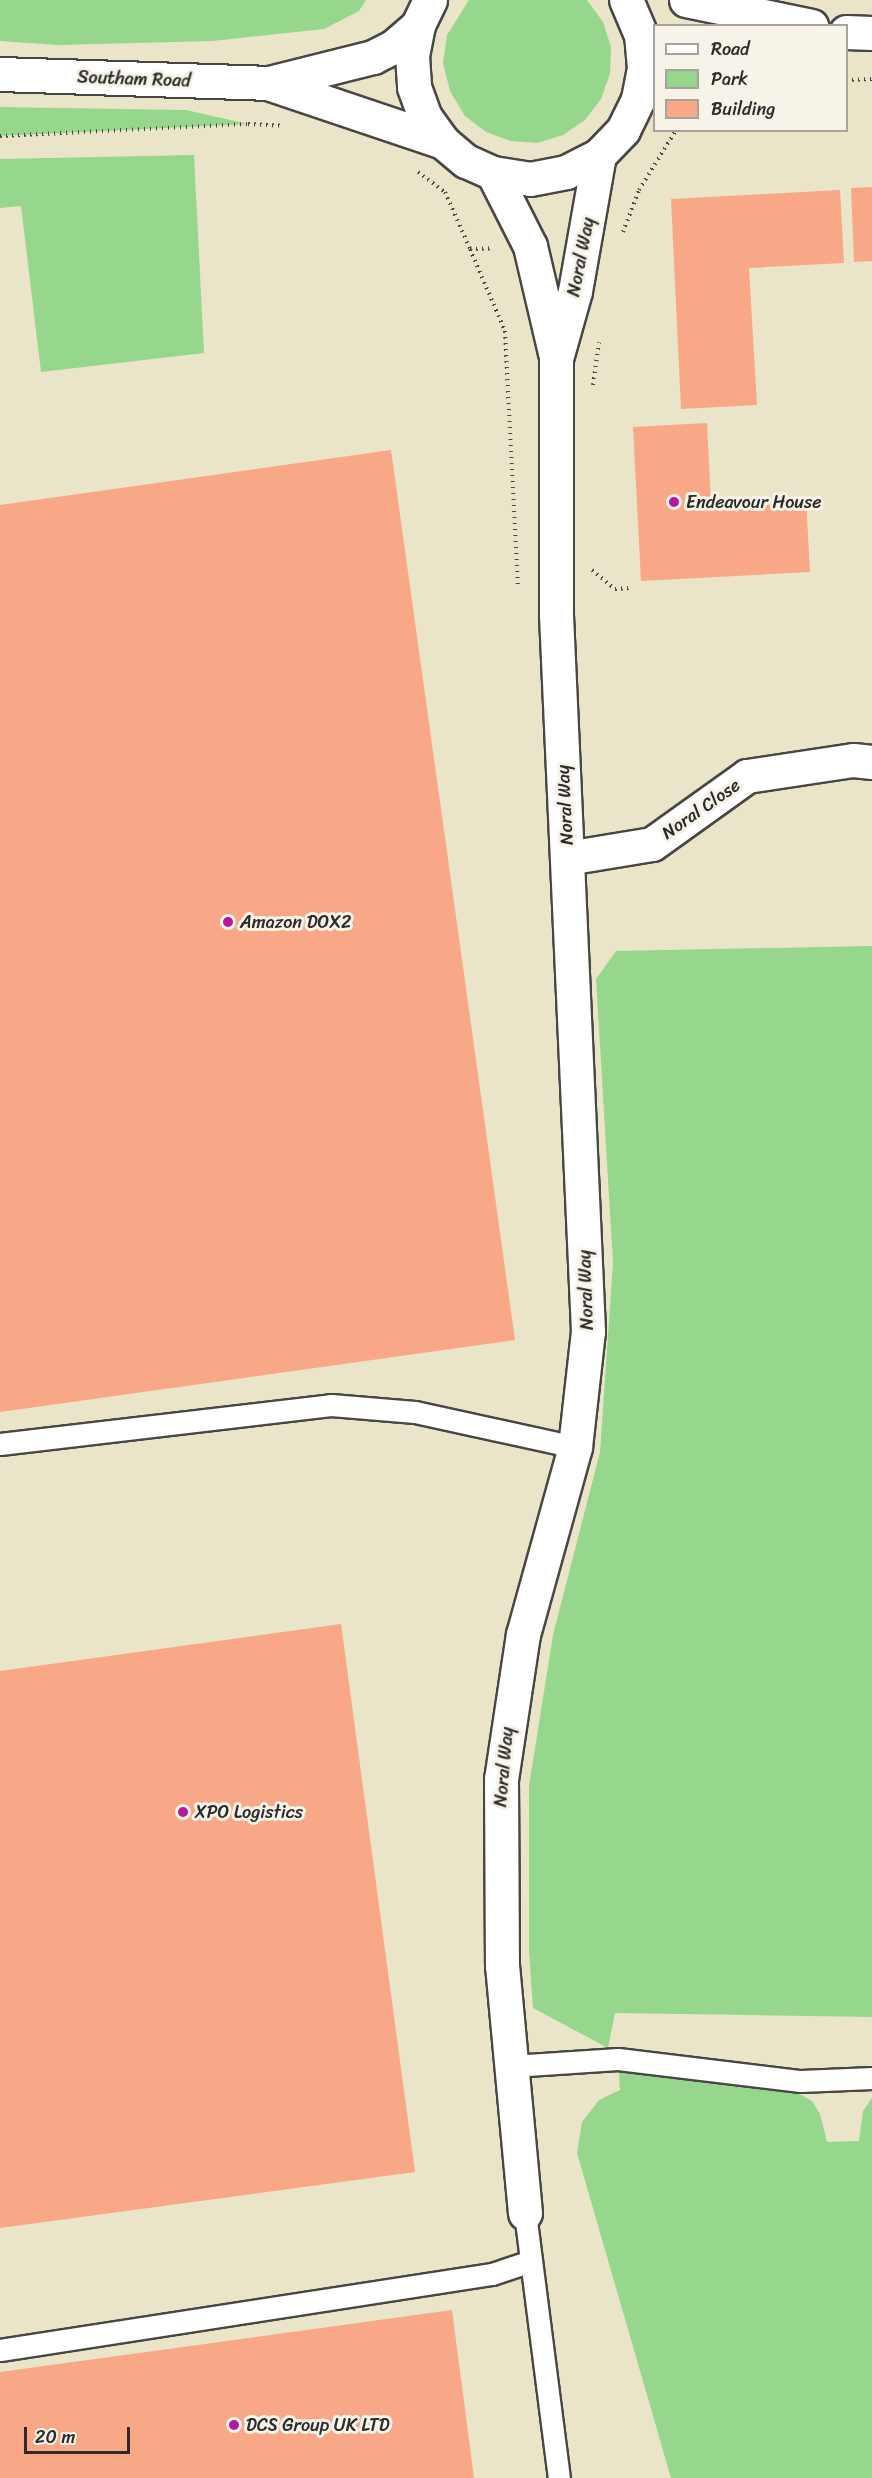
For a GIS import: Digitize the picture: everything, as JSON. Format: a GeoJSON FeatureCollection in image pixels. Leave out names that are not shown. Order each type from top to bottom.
{"type":"FeatureCollection","features":[{"type":"Feature","properties":{"kind":"main road"},"geometry":{"type":"LineString","coordinates":[[424,13],[412,56],[414,87],[425,117],[443,142],[466,161],[493,173],[539,177],[566,172],[599,155],[623,130],[646,92],[641,35],[626,0]]}},
{"type":"Feature","properties":{"kind":"main road"},"geometry":{"type":"LineString","coordinates":[[686,0],[801,24]]}},
{"type":"Feature","properties":{"kind":"main road","name":"Southam Road"},"geometry":{"type":"LineString","coordinates":[[0,74],[268,83],[373,57],[393,47],[424,13]]}},
{"type":"Feature","properties":{"kind":"main road","name":"Southam Road"},"geometry":{"type":"LineString","coordinates":[[268,83],[443,142]]}},
{"type":"Feature","properties":{"kind":"main road","name":"Noral Way"},"geometry":{"type":"LineString","coordinates":[[556,357],[585,243],[599,155]]}},
{"type":"Feature","properties":{"kind":"main road","name":"Noral Way"},"geometry":{"type":"LineString","coordinates":[[493,173],[530,246],[556,357],[556,615],[588,1331],[575,1447],[523,1634],[501,1779],[502,1965],[525,2213]]}},
{"type":"Feature","properties":{"kind":"main road","name":"Noral Close"},"geometry":{"type":"LineString","coordinates":[[567,858],[652,844],[747,776],[853,760],[872,762]]}},
{"type":"Feature","properties":{"kind":"lane"},"geometry":{"type":"LineString","coordinates":[[0,1444],[331,1405],[415,1412],[575,1447]]}},
{"type":"Feature","properties":{"kind":"lane"},"geometry":{"type":"LineString","coordinates":[[512,2066],[618,2059],[801,2081],[872,2078]]}},
{"type":"Feature","properties":{"kind":"lane"},"geometry":{"type":"LineString","coordinates":[[525,2213],[559,2478]]}},
{"type":"Feature","properties":{"kind":"lane"},"geometry":{"type":"LineString","coordinates":[[0,2350],[492,2274],[531,2261]]}},
{"type":"Feature","properties":{"kind":"path"},"geometry":{"type":"LineString","coordinates":[[848,80],[872,79]]}},
{"type":"Feature","properties":{"kind":"path"},"geometry":{"type":"LineString","coordinates":[[0,136],[248,124],[290,127]]}},
{"type":"Feature","properties":{"kind":"path"},"geometry":{"type":"LineString","coordinates":[[585,243],[620,241],[639,190],[675,132]]}},
{"type":"Feature","properties":{"kind":"path"},"geometry":{"type":"LineString","coordinates":[[409,166],[445,192],[506,331],[518,593]]}},
{"type":"Feature","properties":{"kind":"path"},"geometry":{"type":"LineString","coordinates":[[471,249],[530,246]]}},
{"type":"Feature","properties":{"kind":"path"},"geometry":{"type":"LineString","coordinates":[[592,396],[602,330]]}},
{"type":"Feature","properties":{"kind":"path"},"geometry":{"type":"LineString","coordinates":[[589,563],[593,573],[615,589],[629,588]]}},
{"type":"Feature","properties":{"kind":"green space"},"geometry":{"type":"Polygon","coordinates":[[[0,0],[366,0],[359,11],[324,29],[212,41],[58,45],[0,41],[0,0]]]}},
{"type":"Feature","properties":{"kind":"green space"},"geometry":{"type":"Polygon","coordinates":[[[469,0],[587,0],[603,22],[611,47],[610,74],[601,99],[585,120],[563,135],[537,143],[511,141],[486,132],[465,116],[450,91],[443,63],[447,35],[469,0]]]}},
{"type":"Feature","properties":{"kind":"green space"},"geometry":{"type":"Polygon","coordinates":[[[0,107],[186,110],[248,124],[0,136],[0,107]]]}},
{"type":"Feature","properties":{"kind":"green space"},"geometry":{"type":"Polygon","coordinates":[[[194,155],[204,353],[41,372],[21,206],[0,208],[0,159],[194,155]]]}},
{"type":"Feature","properties":{"kind":"green space"},"geometry":{"type":"Polygon","coordinates":[[[872,946],[872,2017],[615,2013],[608,2048],[533,2008],[529,1952],[529,1786],[553,1635],[600,1452],[613,1263],[596,979],[616,951],[872,946]]]}},
{"type":"Feature","properties":{"kind":"green space"},"geometry":{"type":"Polygon","coordinates":[[[619,2071],[799,2094],[812,2101],[820,2114],[827,2142],[859,2141],[863,2111],[872,2098],[872,2478],[671,2478],[577,2153],[582,2122],[599,2100],[620,2090],[619,2071]]]}},
{"type":"Feature","properties":{"kind":"building"},"geometry":{"type":"Polygon","coordinates":[[[872,187],[872,261],[854,262],[851,188],[872,187]]]}},
{"type":"Feature","properties":{"kind":"building"},"geometry":{"type":"Polygon","coordinates":[[[840,190],[844,263],[749,268],[757,405],[681,409],[671,199],[840,190]]]}},
{"type":"Feature","properties":{"kind":"building","name":"Endeavour House"},"geometry":{"type":"Polygon","coordinates":[[[707,423],[711,504],[806,499],[810,572],[641,581],[633,427],[707,423]]]}},
{"type":"Feature","properties":{"kind":"building","name":"Amazon DOX2"},"geometry":{"type":"Polygon","coordinates":[[[391,450],[515,1340],[0,1412],[0,505],[391,450]]]}},
{"type":"Feature","properties":{"kind":"building","name":"XPO Logistics"},"geometry":{"type":"Polygon","coordinates":[[[341,1624],[415,2172],[0,2228],[0,1671],[341,1624]]]}},
{"type":"Feature","properties":{"kind":"building","name":"DCS Group UK LTD"},"geometry":{"type":"Polygon","coordinates":[[[452,2310],[474,2478],[0,2478],[0,2372],[452,2310]]]}},
{"type":"Feature","properties":{"kind":"place","name":"Endeavour House"},"geometry":{"type":"Point","coordinates":[674,502]}},
{"type":"Feature","properties":{"kind":"place","name":"Amazon DOX2"},"geometry":{"type":"Point","coordinates":[228,922]}},
{"type":"Feature","properties":{"kind":"place","name":"XPO Logistics"},"geometry":{"type":"Point","coordinates":[183,1812]}},
{"type":"Feature","properties":{"kind":"place","name":"DCS Group UK LTD"},"geometry":{"type":"Point","coordinates":[234,2425]}}]}
